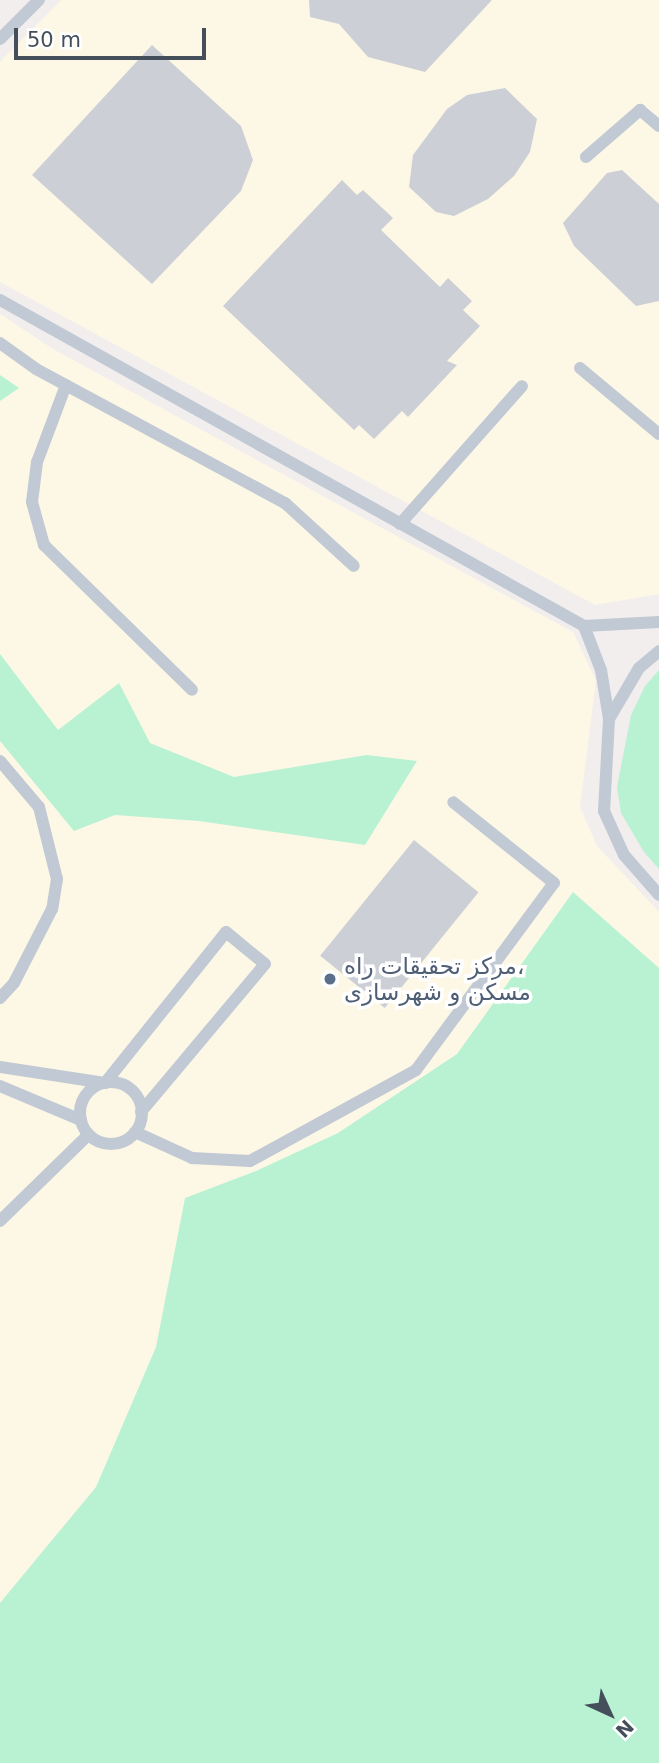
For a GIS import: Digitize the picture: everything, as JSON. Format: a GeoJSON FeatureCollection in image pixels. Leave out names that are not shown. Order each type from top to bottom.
{"type":"FeatureCollection","features":[{"type":"Feature","properties":{"kind":"lane"},"geometry":{"type":"LineString","coordinates":[[0,39],[39,0]]}},
{"type":"Feature","properties":{"kind":"lane"},"geometry":{"type":"LineString","coordinates":[[586,158],[640,110],[659,126]]}},
{"type":"Feature","properties":{"kind":"lane"},"geometry":{"type":"LineString","coordinates":[[0,300],[584,626],[659,622]]}},
{"type":"Feature","properties":{"kind":"lane"},"geometry":{"type":"LineString","coordinates":[[0,343],[66,385],[285,503],[354,566]]}},
{"type":"Feature","properties":{"kind":"lane"},"geometry":{"type":"LineString","coordinates":[[580,368],[659,434]]}},
{"type":"Feature","properties":{"kind":"lane"},"geometry":{"type":"LineString","coordinates":[[66,385],[37,462],[33,502],[44,545],[191,690]]}},
{"type":"Feature","properties":{"kind":"lane"},"geometry":{"type":"LineString","coordinates":[[400,524],[522,386]]}},
{"type":"Feature","properties":{"kind":"lane"},"geometry":{"type":"LineString","coordinates":[[584,626],[601,670],[609,719],[604,811],[624,855],[659,895]]}},
{"type":"Feature","properties":{"kind":"lane"},"geometry":{"type":"LineString","coordinates":[[609,719],[639,668],[659,651]]}},
{"type":"Feature","properties":{"kind":"lane"},"geometry":{"type":"LineString","coordinates":[[0,761],[39,807],[57,879],[52,909],[14,983],[0,998]]}},
{"type":"Feature","properties":{"kind":"lane"},"geometry":{"type":"LineString","coordinates":[[135,1132],[192,1158],[250,1161],[416,1070],[554,884],[453,802]]}},
{"type":"Feature","properties":{"kind":"lane"},"geometry":{"type":"LineString","coordinates":[[0,1086],[80,1120],[89,1134],[109,1144],[128,1139],[135,1132],[141,1112],[265,964],[226,932],[105,1083],[88,1093],[82,1101],[80,1120]]}},
{"type":"Feature","properties":{"kind":"lane"},"geometry":{"type":"LineString","coordinates":[[0,1067],[125,1086],[139,1102],[141,1112]]}},
{"type":"Feature","properties":{"kind":"lane"},"geometry":{"type":"LineString","coordinates":[[0,1222],[89,1134]]}},
{"type":"Feature","properties":{"kind":"shaded area"},"geometry":{"type":"Polygon","coordinates":[[[61,0],[659,0],[659,594],[595,605],[0,282],[0,62],[61,0]]]}},
{"type":"Feature","properties":{"kind":"shaded area","name":"مرکز تحقیقات راه، مسکن و شهرسازی"},"geometry":{"type":"Polygon","coordinates":[[[0,314],[53,349],[573,632],[596,681],[580,807],[597,846],[659,912],[659,1045],[430,1086],[0,1603],[0,314]]]}},
{"type":"Feature","properties":{"kind":"green space"},"geometry":{"type":"Polygon","coordinates":[[[0,375],[19,388],[0,401],[0,375]]]}},
{"type":"Feature","properties":{"kind":"green space"},"geometry":{"type":"Polygon","coordinates":[[[0,654],[58,730],[119,683],[150,743],[234,777],[367,755],[417,761],[365,845],[199,821],[115,815],[74,831],[0,741],[0,654]]]}},
{"type":"Feature","properties":{"kind":"green space"},"geometry":{"type":"Polygon","coordinates":[[[659,670],[659,869],[644,852],[621,813],[617,787],[631,715],[645,686],[659,670]]]}},
{"type":"Feature","properties":{"kind":"green space"},"geometry":{"type":"Polygon","coordinates":[[[573,892],[659,968],[659,1763],[0,1763],[0,1603],[96,1487],[156,1347],[185,1198],[256,1171],[338,1133],[457,1054],[573,892]]]}},
{"type":"Feature","properties":{"kind":"building"},"geometry":{"type":"Polygon","coordinates":[[[309,0],[492,0],[425,72],[368,57],[339,24],[310,17],[309,0]]]}},
{"type":"Feature","properties":{"kind":"building"},"geometry":{"type":"Polygon","coordinates":[[[152,45],[241,126],[253,160],[241,191],[152,284],[32,175],[152,45]]]}},
{"type":"Feature","properties":{"kind":"building"},"geometry":{"type":"Polygon","coordinates":[[[505,88],[537,119],[530,152],[514,176],[488,199],[454,216],[436,212],[409,187],[413,155],[447,109],[467,95],[505,88]]]}},
{"type":"Feature","properties":{"kind":"building"},"geometry":{"type":"Polygon","coordinates":[[[622,170],[659,204],[659,301],[636,306],[574,246],[563,223],[607,173],[622,170]]]}},
{"type":"Feature","properties":{"kind":"building"},"geometry":{"type":"Polygon","coordinates":[[[342,180],[357,195],[363,190],[393,218],[381,230],[440,287],[448,278],[472,301],[463,310],[480,326],[447,361],[457,365],[408,417],[402,411],[374,439],[359,425],[354,430],[223,306],[342,180]]]}},
{"type":"Feature","properties":{"kind":"building"},"geometry":{"type":"Polygon","coordinates":[[[414,840],[479,892],[385,1008],[320,956],[414,840]]]}},
{"type":"Feature","properties":{"kind":"place","name":"مرکز تحقیقات راه، مسکن و شهرسازی"},"geometry":{"type":"Point","coordinates":[330,979]}}]}
